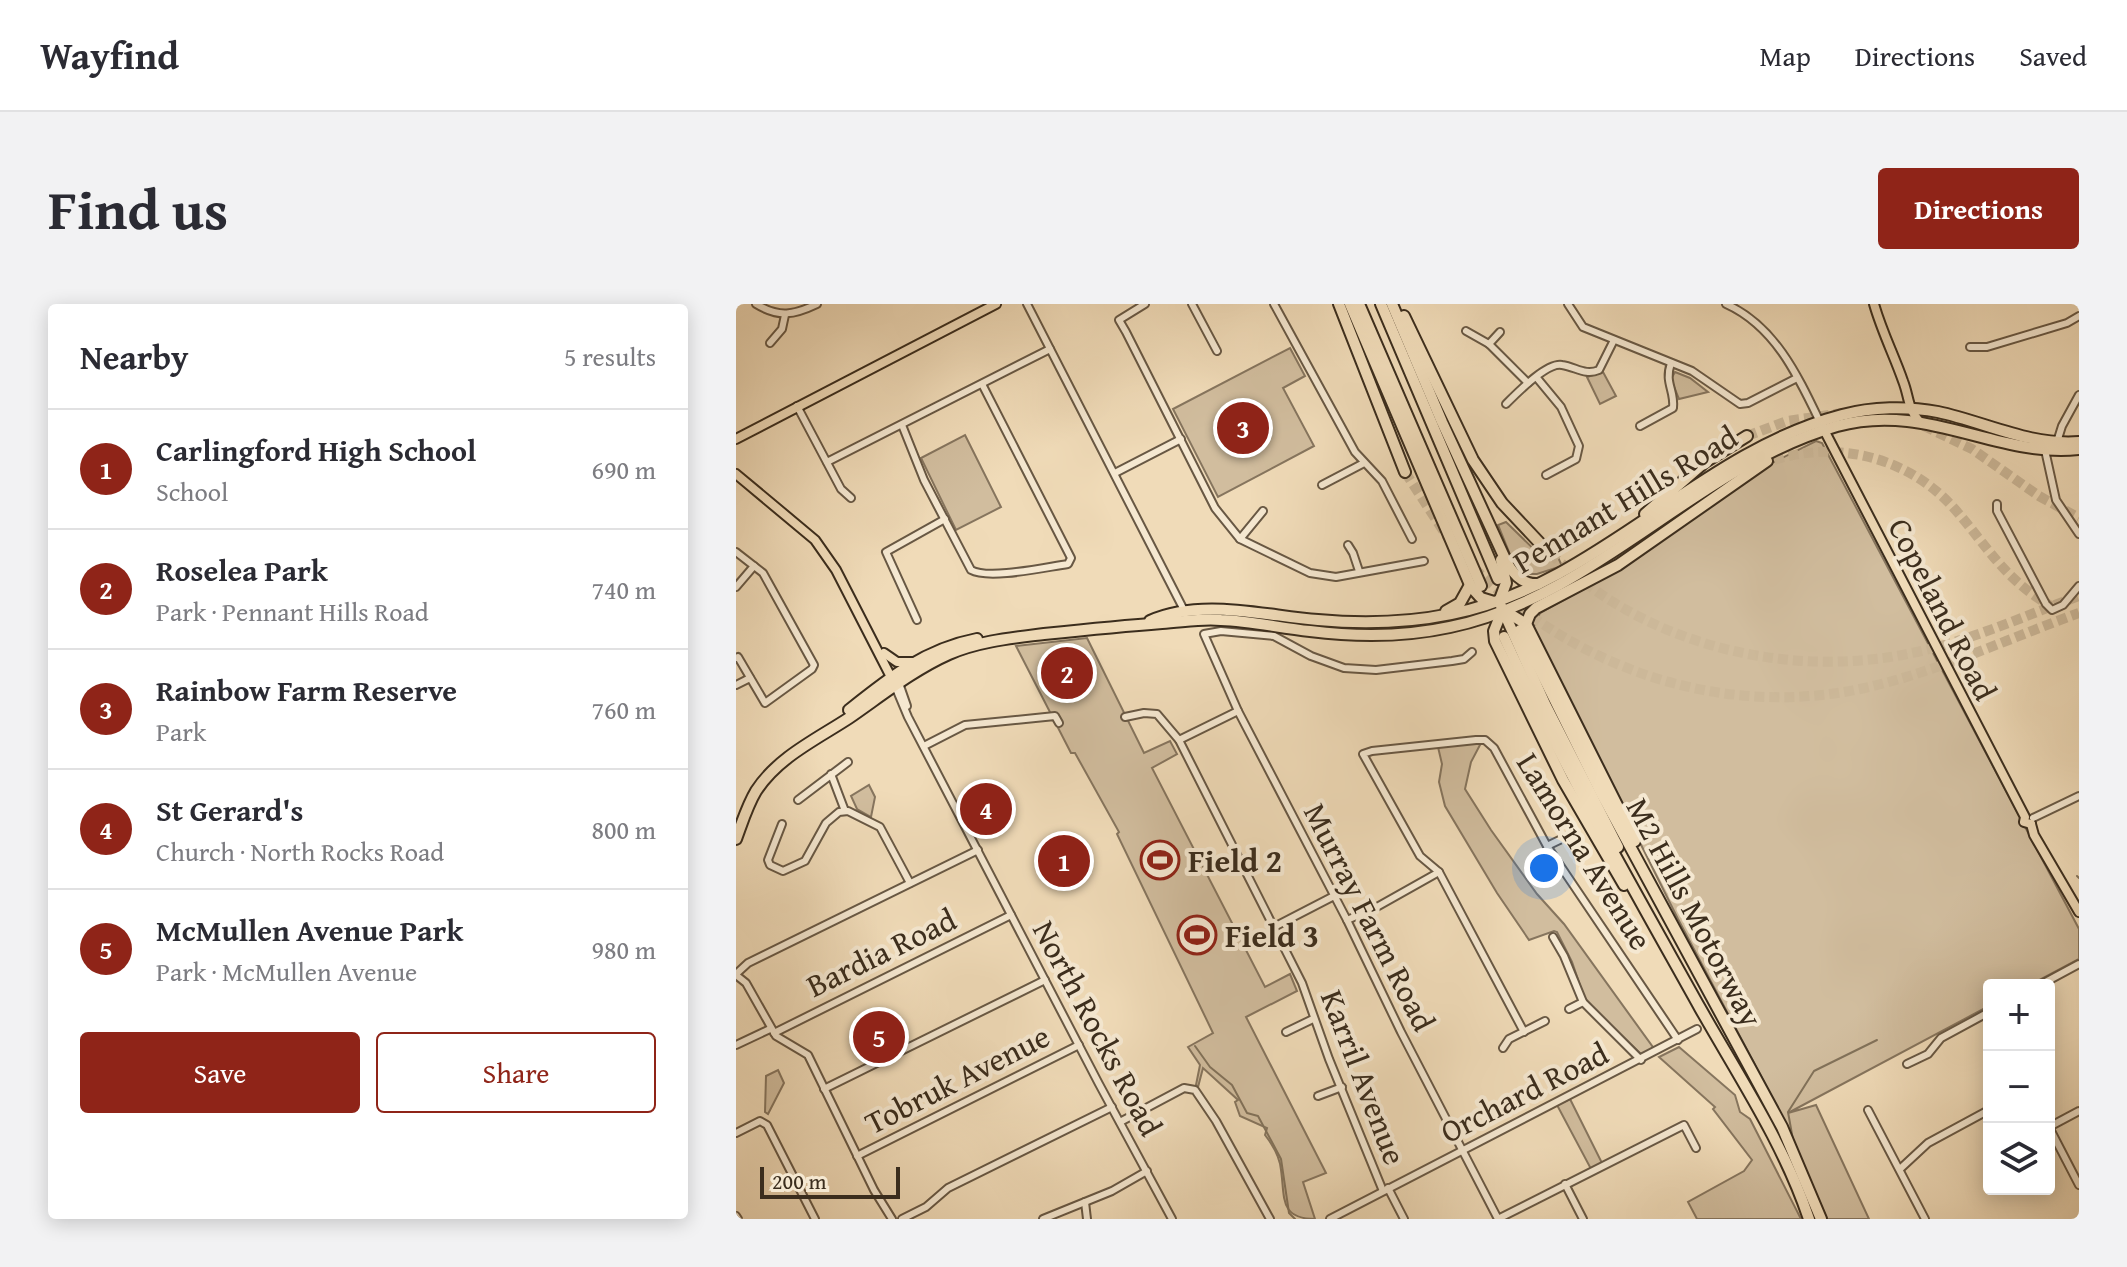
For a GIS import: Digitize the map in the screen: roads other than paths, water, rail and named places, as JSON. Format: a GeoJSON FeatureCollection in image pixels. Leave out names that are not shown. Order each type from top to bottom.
{"type":"FeatureCollection","features":[{"type":"Feature","properties":{"kind":"highway"},"geometry":{"type":"LineString","coordinates":[[1339,304],[1405,472]]}},
{"type":"Feature","properties":{"kind":"highway"},"geometry":{"type":"LineString","coordinates":[[1350,304],[1476,585]]}},
{"type":"Feature","properties":{"kind":"highway"},"geometry":{"type":"LineString","coordinates":[[1359,304],[1481,598],[1505,607],[1523,627],[1699,965],[1708,990]]}},
{"type":"Feature","properties":{"kind":"highway"},"geometry":{"type":"LineString","coordinates":[[1381,304],[1498,579]]}},
{"type":"Feature","properties":{"kind":"highway"},"geometry":{"type":"LineString","coordinates":[[1395,304],[1442,422],[1514,573],[1529,583],[1544,583]]}},
{"type":"Feature","properties":{"kind":"highway"},"geometry":{"type":"LineString","coordinates":[[1395,304],[1473,460],[1517,521],[1550,554]]}},
{"type":"Feature","properties":{"kind":"highway","name":"Pennant Hills Road"},"geometry":{"type":"LineString","coordinates":[[736,836],[748,805],[763,782],[782,762],[914,662],[953,644],[977,639],[1203,619],[1367,635],[1411,633],[1477,621],[1617,540],[1740,458],[1787,435],[1861,411],[1910,408],[1948,415],[2029,439],[2078,448]]}},
{"type":"Feature","properties":{"kind":"highway","name":"Pennant Hills Road"},"geometry":{"type":"LineString","coordinates":[[1145,623],[1185,612],[1225,611],[1365,623],[1430,618],[1478,608],[1541,601],[1722,480],[1822,426],[1878,419],[1919,421],[2045,455],[2078,448]]}},
{"type":"Feature","properties":{"kind":"highway"},"geometry":{"type":"LineString","coordinates":[[1617,540],[1705,462],[1747,436]]}},
{"type":"Feature","properties":{"kind":"highway"},"geometry":{"type":"LineString","coordinates":[[1541,601],[1578,586],[1636,553],[1805,437]]}},
{"type":"Feature","properties":{"kind":"highway"},"geometry":{"type":"LineString","coordinates":[[1523,627],[1541,601],[1598,570],[1702,501]]}},
{"type":"Feature","properties":{"kind":"highway"},"geometry":{"type":"LineString","coordinates":[[1494,535],[1506,580],[1505,607],[1494,631],[1572,797],[1685,981]]}},
{"type":"Feature","properties":{"kind":"highway"},"geometry":{"type":"LineString","coordinates":[[1578,586],[1598,570]]}},
{"type":"Feature","properties":{"kind":"highway"},"geometry":{"type":"LineString","coordinates":[[1430,618],[1460,603],[1476,585]]}},
{"type":"Feature","properties":{"kind":"highway"},"geometry":{"type":"LineString","coordinates":[[1505,607],[1589,791],[1685,981]]}},
{"type":"Feature","properties":{"kind":"highway"},"geometry":{"type":"LineString","coordinates":[[1185,612],[1203,619]]}},
{"type":"Feature","properties":{"kind":"highway"},"geometry":{"type":"LineString","coordinates":[[1477,621],[1501,642]]}},
{"type":"Feature","properties":{"kind":"highway","name":"M2 Hills Motorway"},"geometry":{"type":"LineString","coordinates":[[1523,627],[1581,754],[1782,1127],[1821,1219]]}},
{"type":"Feature","properties":{"kind":"highway","name":"Pennant Hills Road"},"geometry":{"type":"LineString","coordinates":[[895,679],[949,654],[1003,639]]}},
{"type":"Feature","properties":{"kind":"highway"},"geometry":{"type":"LineString","coordinates":[[1589,791],[1665,924],[1689,955]]}},
{"type":"Feature","properties":{"kind":"highway","name":"M2 Hills Motorway"},"geometry":{"type":"LineString","coordinates":[[1685,981],[1771,1133],[1809,1219]]}},
{"type":"Feature","properties":{"kind":"main road"},"geometry":{"type":"LineString","coordinates":[[736,439],[996,304]]}},
{"type":"Feature","properties":{"kind":"main road"},"geometry":{"type":"LineString","coordinates":[[1874,304],[1910,408],[1919,421]]}},
{"type":"Feature","properties":{"kind":"main road","name":"Copeland Road"},"geometry":{"type":"LineString","coordinates":[[1822,426],[2030,819],[2039,845],[2079,912]]}},
{"type":"Feature","properties":{"kind":"main road","name":"North Rocks Road"},"geometry":{"type":"LineString","coordinates":[[736,474],[807,531],[821,548],[895,679]]}},
{"type":"Feature","properties":{"kind":"main road","name":"North Rocks Road"},"geometry":{"type":"LineString","coordinates":[[753,488],[800,521],[824,543],[895,679]]}},
{"type":"Feature","properties":{"kind":"main road"},"geometry":{"type":"LineString","coordinates":[[884,653],[897,662],[914,662]]}},
{"type":"Feature","properties":{"kind":"street"},"geometry":{"type":"LineString","coordinates":[[756,304],[785,315],[799,313],[817,304]]}},
{"type":"Feature","properties":{"kind":"street"},"geometry":{"type":"LineString","coordinates":[[1027,304],[1185,612]]}},
{"type":"Feature","properties":{"kind":"street"},"geometry":{"type":"LineString","coordinates":[[1145,304],[1119,320],[1119,323],[1215,508],[1240,539],[1310,573],[1336,577],[1424,561]]}},
{"type":"Feature","properties":{"kind":"street"},"geometry":{"type":"LineString","coordinates":[[1192,304],[1217,351]]}},
{"type":"Feature","properties":{"kind":"street"},"geometry":{"type":"LineString","coordinates":[[1274,304],[1309,372],[1364,463],[1382,481],[1412,539]]}},
{"type":"Feature","properties":{"kind":"street"},"geometry":{"type":"LineString","coordinates":[[1568,304],[1583,327],[1701,376],[1735,402],[1743,404],[1797,378]]}},
{"type":"Feature","properties":{"kind":"street"},"geometry":{"type":"LineString","coordinates":[[1726,304],[1747,315],[1780,347],[1822,426]]}},
{"type":"Feature","properties":{"kind":"street"},"geometry":{"type":"LineString","coordinates":[[770,343],[782,329],[785,315]]}},
{"type":"Feature","properties":{"kind":"street"},"geometry":{"type":"LineString","coordinates":[[1970,347],[1987,347],[2067,323],[2079,316]]}},
{"type":"Feature","properties":{"kind":"street"},"geometry":{"type":"LineString","coordinates":[[1466,331],[1489,344],[1528,383]]}},
{"type":"Feature","properties":{"kind":"street"},"geometry":{"type":"LineString","coordinates":[[1489,344],[1500,332]]}},
{"type":"Feature","properties":{"kind":"street"},"geometry":{"type":"LineString","coordinates":[[1506,404],[1528,383],[1557,364],[1595,372],[1604,364],[1614,340]]}},
{"type":"Feature","properties":{"kind":"street"},"geometry":{"type":"LineString","coordinates":[[827,462],[1050,349]]}},
{"type":"Feature","properties":{"kind":"street"},"geometry":{"type":"LineString","coordinates":[[1640,426],[1673,408],[1674,400],[1667,379],[1671,363]]}},
{"type":"Feature","properties":{"kind":"street"},"geometry":{"type":"LineString","coordinates":[[1537,378],[1559,404],[1579,446],[1576,459],[1546,475]]}},
{"type":"Feature","properties":{"kind":"street"},"geometry":{"type":"LineString","coordinates":[[902,425],[924,480],[971,570],[978,574],[1071,562],[982,384]]}},
{"type":"Feature","properties":{"kind":"street"},"geometry":{"type":"LineString","coordinates":[[2057,442],[2079,395]]}},
{"type":"Feature","properties":{"kind":"street"},"geometry":{"type":"LineString","coordinates":[[797,406],[841,489],[851,498]]}},
{"type":"Feature","properties":{"kind":"street"},"geometry":{"type":"LineString","coordinates":[[1115,473],[1181,439]]}},
{"type":"Feature","properties":{"kind":"street"},"geometry":{"type":"LineString","coordinates":[[2045,455],[2056,500],[2079,534]]}},
{"type":"Feature","properties":{"kind":"street"},"geometry":{"type":"LineString","coordinates":[[1322,485],[1364,463]]}},
{"type":"Feature","properties":{"kind":"street"},"geometry":{"type":"LineString","coordinates":[[1997,504],[1997,511],[2052,610],[2063,605],[2079,586]]}},
{"type":"Feature","properties":{"kind":"street"},"geometry":{"type":"LineString","coordinates":[[1240,539],[1263,511]]}},
{"type":"Feature","properties":{"kind":"street"},"geometry":{"type":"LineString","coordinates":[[917,620],[886,552],[945,519]]}},
{"type":"Feature","properties":{"kind":"street"},"geometry":{"type":"LineString","coordinates":[[1348,545],[1359,571]]}},
{"type":"Feature","properties":{"kind":"street"},"geometry":{"type":"LineString","coordinates":[[736,552],[763,573],[814,665],[765,703],[736,658]]}},
{"type":"Feature","properties":{"kind":"street"},"geometry":{"type":"LineString","coordinates":[[736,587],[754,566]]}},
{"type":"Feature","properties":{"kind":"street","name":"Murray Farm Road"},"geometry":{"type":"LineString","coordinates":[[1472,652],[1464,659],[1452,661],[1362,670],[1329,665],[1274,636],[1221,631],[1204,634],[1238,711],[1498,1219]]}},
{"type":"Feature","properties":{"kind":"street"},"geometry":{"type":"LineString","coordinates":[[736,685],[750,678]]}},
{"type":"Feature","properties":{"kind":"street","name":"North Rocks Road"},"geometry":{"type":"LineString","coordinates":[[895,679],[916,731],[1172,1219]]}},
{"type":"Feature","properties":{"kind":"street"},"geometry":{"type":"LineString","coordinates":[[1179,740],[1238,711]]}},
{"type":"Feature","properties":{"kind":"street","name":"Karril Avenue"},"geometry":{"type":"LineString","coordinates":[[1125,717],[1157,714],[1179,740],[1302,983],[1313,1019],[1386,1190],[1404,1219]]}},
{"type":"Feature","properties":{"kind":"street"},"geometry":{"type":"LineString","coordinates":[[924,746],[965,725],[1055,716],[1059,723]]}},
{"type":"Feature","properties":{"kind":"street","name":"Lamorna Avenue"},"geometry":{"type":"LineString","coordinates":[[1524,1032],[1439,872],[1420,856],[1363,754],[1485,740],[1494,748],[1547,846],[1678,1040]]}},
{"type":"Feature","properties":{"kind":"street"},"geometry":{"type":"LineString","coordinates":[[798,800],[848,762]]}},
{"type":"Feature","properties":{"kind":"street"},"geometry":{"type":"LineString","coordinates":[[831,774],[845,811]]}},
{"type":"Feature","properties":{"kind":"street"},"geometry":{"type":"LineString","coordinates":[[2030,819],[2079,796]]}},
{"type":"Feature","properties":{"kind":"street"},"geometry":{"type":"LineString","coordinates":[[782,824],[767,861],[783,871],[805,861],[826,823],[835,814],[845,811],[880,827],[910,883]]}},
{"type":"Feature","properties":{"kind":"street"},"geometry":{"type":"LineString","coordinates":[[1547,846],[1572,834]]}},
{"type":"Feature","properties":{"kind":"street"},"geometry":{"type":"LineString","coordinates":[[892,1219],[857,1156],[808,1055],[772,1031],[746,983],[736,974],[748,963],[978,850]]}},
{"type":"Feature","properties":{"kind":"street"},"geometry":{"type":"LineString","coordinates":[[1347,920],[1439,872]]}},
{"type":"Feature","properties":{"kind":"street"},"geometry":{"type":"LineString","coordinates":[[1274,927],[1334,896]]}},
{"type":"Feature","properties":{"kind":"street","name":"Bardia Road"},"geometry":{"type":"LineString","coordinates":[[736,1045],[772,1031],[1011,915]]}},
{"type":"Feature","properties":{"kind":"street"},"geometry":{"type":"LineString","coordinates":[[1553,937],[1583,1002],[1641,1060]]}},
{"type":"Feature","properties":{"kind":"street"},"geometry":{"type":"LineString","coordinates":[[2051,979],[2079,964]]}},
{"type":"Feature","properties":{"kind":"street"},"geometry":{"type":"LineString","coordinates":[[824,1089],[1045,980]]}},
{"type":"Feature","properties":{"kind":"street"},"geometry":{"type":"LineString","coordinates":[[1569,1009],[1583,1002]]}},
{"type":"Feature","properties":{"kind":"street"},"geometry":{"type":"LineString","coordinates":[[1907,1064],[1928,1054],[1941,1038],[1983,1015]]}},
{"type":"Feature","properties":{"kind":"street"},"geometry":{"type":"LineString","coordinates":[[1286,1032],[1313,1019]]}},
{"type":"Feature","properties":{"kind":"street"},"geometry":{"type":"LineString","coordinates":[[1503,1048],[1509,1039],[1545,1021]]}},
{"type":"Feature","properties":{"kind":"street","name":"Orchard Road"},"geometry":{"type":"LineString","coordinates":[[1330,1219],[1697,1029]]}},
{"type":"Feature","properties":{"kind":"street","name":"Tobruk Avenue"},"geometry":{"type":"LineString","coordinates":[[857,1156],[1079,1045]]}},
{"type":"Feature","properties":{"kind":"street"},"geometry":{"type":"LineString","coordinates":[[1318,1096],[1342,1087]]}},
{"type":"Feature","properties":{"kind":"street"},"geometry":{"type":"LineString","coordinates":[[1120,1122],[1184,1088],[1195,1090],[1216,1121],[1270,1219]]}},
{"type":"Feature","properties":{"kind":"street"},"geometry":{"type":"LineString","coordinates":[[902,1219],[926,1207],[948,1188],[1112,1107]]}},
{"type":"Feature","properties":{"kind":"street"},"geometry":{"type":"LineString","coordinates":[[1868,1110],[1925,1219]]}},
{"type":"Feature","properties":{"kind":"street"},"geometry":{"type":"LineString","coordinates":[[2055,1124],[2079,1111]]}},
{"type":"Feature","properties":{"kind":"street"},"geometry":{"type":"LineString","coordinates":[[1900,1169],[1928,1143],[1983,1113]]}},
{"type":"Feature","properties":{"kind":"street"},"geometry":{"type":"LineString","coordinates":[[736,1133],[762,1121],[767,1125],[815,1219]]}},
{"type":"Feature","properties":{"kind":"street"},"geometry":{"type":"LineString","coordinates":[[1498,1219],[1684,1125],[1696,1148]]}},
{"type":"Feature","properties":{"kind":"street"},"geometry":{"type":"LineString","coordinates":[[2055,1139],[2079,1185]]}},
{"type":"Feature","properties":{"kind":"street"},"geometry":{"type":"LineString","coordinates":[[1043,1219],[1112,1191],[1147,1171]]}},
{"type":"Feature","properties":{"kind":"street"},"geometry":{"type":"LineString","coordinates":[[1565,1184],[1583,1219]]}},
{"type":"Feature","properties":{"kind":"street"},"geometry":{"type":"LineString","coordinates":[[1085,1202],[1087,1219]]}},
{"type":"Feature","properties":{"kind":"waterway"},"geometry":{"type":"LineString","coordinates":[[1793,1140],[1788,1112],[1814,1071],[1877,1040]]}},
{"type":"Feature","properties":{"kind":"waterway"},"geometry":{"type":"LineString","coordinates":[[1195,1046],[1210,1067],[1232,1085],[1247,1113],[1258,1116],[1281,1159],[1289,1213],[1295,1219]]}},
{"type":"Feature","properties":{"kind":"tunnel"},"geometry":{"type":"LineString","coordinates":[[1747,436],[1787,421],[1842,413]]}},
{"type":"Feature","properties":{"kind":"tunnel"},"geometry":{"type":"LineString","coordinates":[[1924,426],[1972,449],[2039,496],[2079,518]]}},
{"type":"Feature","properties":{"kind":"tunnel"},"geometry":{"type":"LineString","coordinates":[[1760,465],[1785,457],[1837,452],[1887,463],[1911,473],[1952,506],[2008,573],[2034,596],[2051,606]]}},
{"type":"Feature","properties":{"kind":"tunnel"},"geometry":{"type":"LineString","coordinates":[[1405,472],[1448,538]]}},
{"type":"Feature","properties":{"kind":"tunnel"},"geometry":{"type":"LineString","coordinates":[[1550,554],[1592,588],[1665,629],[1746,654],[1787,660],[1830,662],[1912,653],[1976,635],[2079,596]]}},
{"type":"Feature","properties":{"kind":"tunnel"},"geometry":{"type":"LineString","coordinates":[[1474,568],[1514,603],[1557,633],[1603,658],[1652,677],[1703,690],[1754,696],[1807,696],[1888,682],[1943,665],[2079,613]]}},
{"type":"Feature","properties":{"kind":"place","name":"Rainbow Farm Reserve"},"geometry":{"type":"Point","coordinates":[1243,428]}},
{"type":"Feature","properties":{"kind":"place","name":"Roselea Park"},"geometry":{"type":"Point","coordinates":[1067,673]}},
{"type":"Feature","properties":{"kind":"place","name":"St Gerard's"},"geometry":{"type":"Point","coordinates":[986,809]}},
{"type":"Feature","properties":{"kind":"place","name":"Field 2"},"geometry":{"type":"Point","coordinates":[1160,860]}},
{"type":"Feature","properties":{"kind":"place","name":"Carlingford High School"},"geometry":{"type":"Point","coordinates":[1064,861]}},
{"type":"Feature","properties":{"kind":"place","name":"Field 3"},"geometry":{"type":"Point","coordinates":[1197,935]}},
{"type":"Feature","properties":{"kind":"place","name":"McMullen Avenue Park"},"geometry":{"type":"Point","coordinates":[879,1037]}}]}
